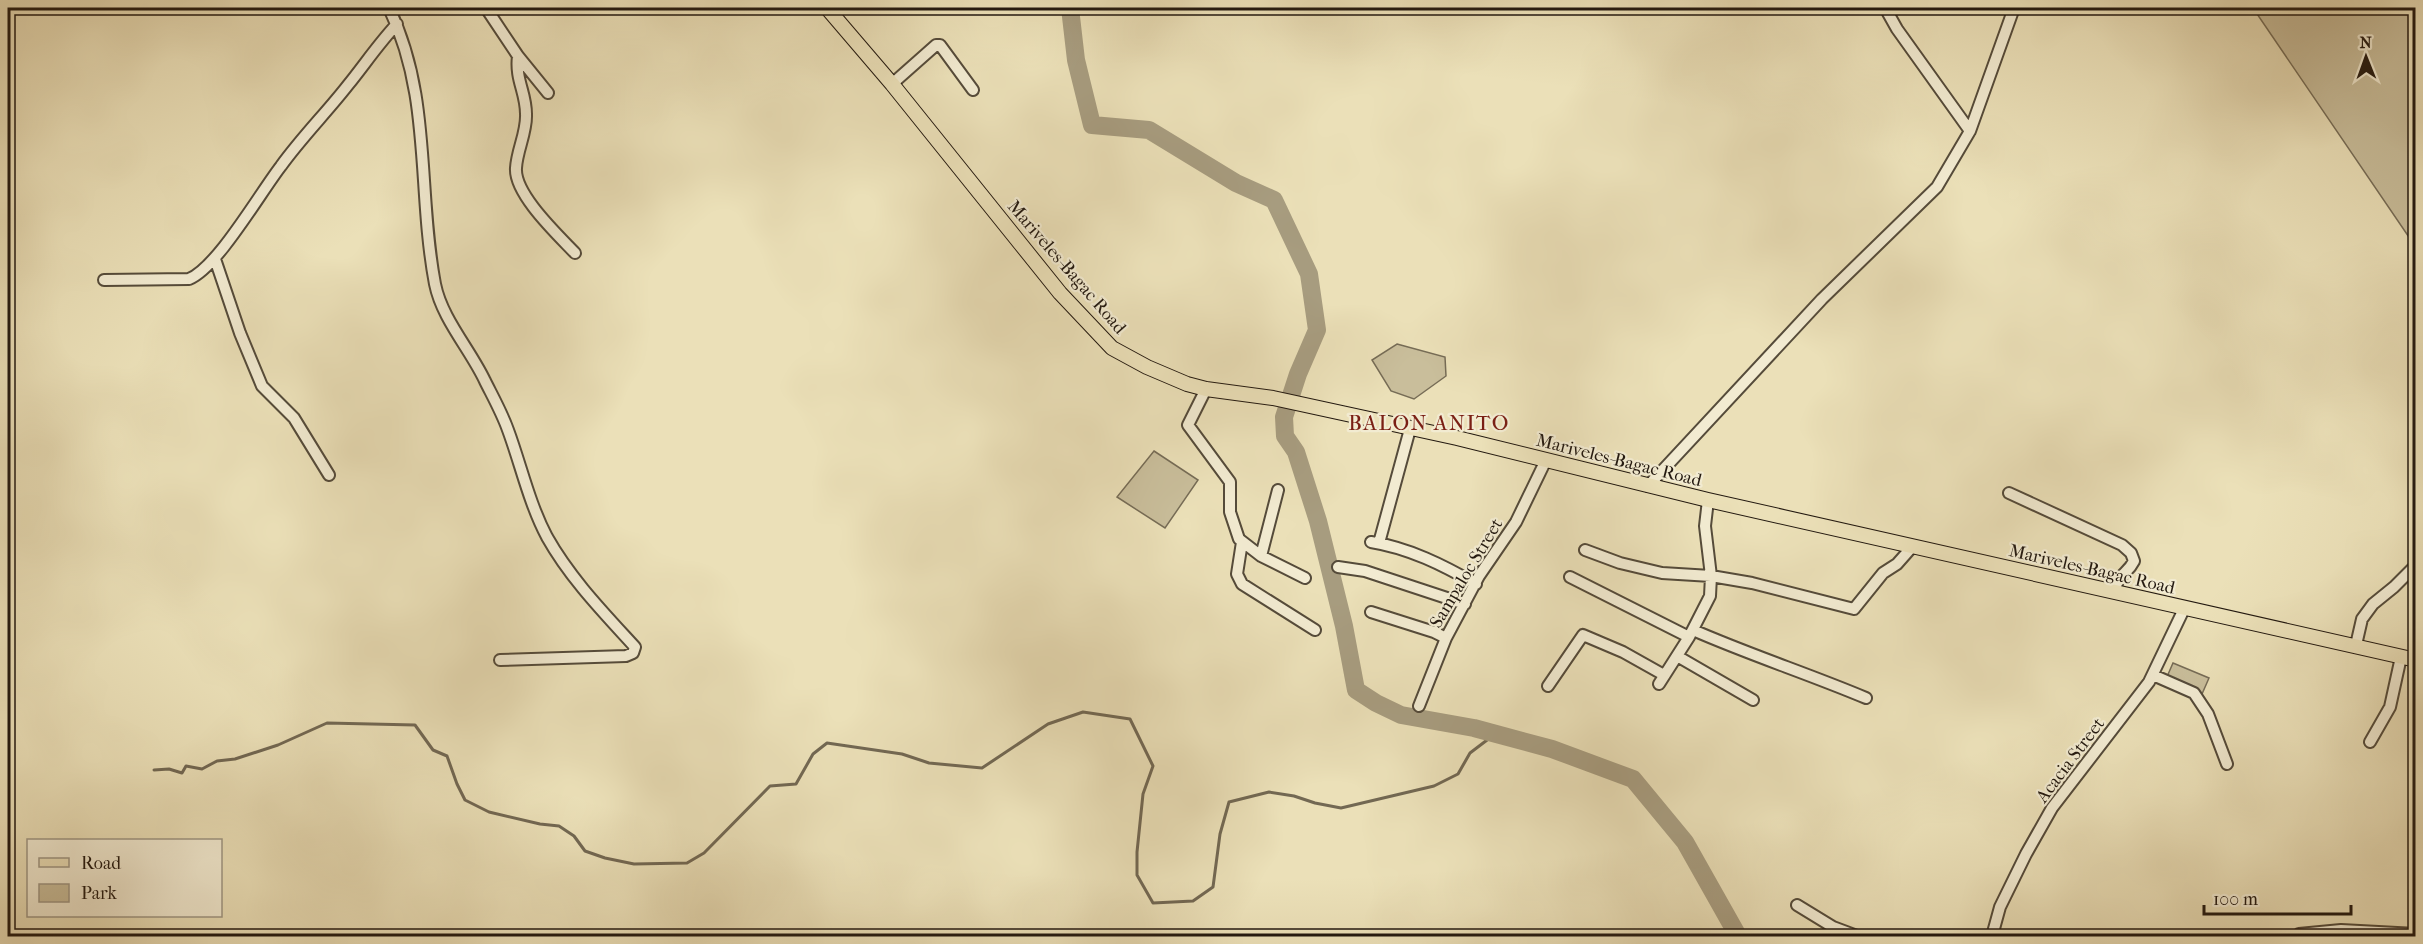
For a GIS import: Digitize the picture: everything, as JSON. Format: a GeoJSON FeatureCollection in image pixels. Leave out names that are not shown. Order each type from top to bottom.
{"type":"FeatureCollection","features":[{"type":"Feature","properties":{"kind":"main road","name":"Mariveles-Bagac Road"},"geometry":{"type":"LineString","coordinates":[[826,8],[892,84],[1060,293],[1112,348],[1147,366],[1206,389],[1273,398],[1457,438],[1708,500],[2184,609],[2356,645],[2408,659]]}},
{"type":"Feature","properties":{"kind":"street"},"geometry":{"type":"LineString","coordinates":[[389,8],[397,24],[414,77],[422,132],[426,224],[436,287],[450,320],[477,365],[508,428],[532,504],[547,536],[575,580],[635,647],[633,653],[626,656],[500,660]]}},
{"type":"Feature","properties":{"kind":"street"},"geometry":{"type":"LineString","coordinates":[[486,8],[518,56],[548,93]]}},
{"type":"Feature","properties":{"kind":"street"},"geometry":{"type":"LineString","coordinates":[[1648,486],[1821,299],[1937,187],[1971,131],[2014,8]]}},
{"type":"Feature","properties":{"kind":"street"},"geometry":{"type":"LineString","coordinates":[[1889,9],[1897,29],[1971,131]]}},
{"type":"Feature","properties":{"kind":"street"},"geometry":{"type":"LineString","coordinates":[[104,280],[189,279],[200,275],[215,259],[282,164],[349,84],[373,50],[397,24]]}},
{"type":"Feature","properties":{"kind":"street"},"geometry":{"type":"LineString","coordinates":[[892,84],[936,45],[940,45],[973,90]]}},
{"type":"Feature","properties":{"kind":"street"},"geometry":{"type":"LineString","coordinates":[[518,56],[517,80],[526,102],[527,118],[515,170],[528,202],[575,253]]}},
{"type":"Feature","properties":{"kind":"street"},"geometry":{"type":"LineString","coordinates":[[215,259],[240,333],[262,386],[294,418],[328,475]]}},
{"type":"Feature","properties":{"kind":"street"},"geometry":{"type":"LineString","coordinates":[[1206,389],[1196,404],[1188,425],[1230,482],[1230,512],[1239,539],[1261,556],[1305,578]]}},
{"type":"Feature","properties":{"kind":"street"},"geometry":{"type":"LineString","coordinates":[[1410,429],[1375,543],[1436,562],[1476,584]]}},
{"type":"Feature","properties":{"kind":"street","name":"Sampaloc Street"},"geometry":{"type":"LineString","coordinates":[[1419,706],[1446,638],[1476,584],[1516,522],[1546,460]]}},
{"type":"Feature","properties":{"kind":"street"},"geometry":{"type":"LineString","coordinates":[[1261,556],[1278,490]]}},
{"type":"Feature","properties":{"kind":"street"},"geometry":{"type":"LineString","coordinates":[[2009,493],[2122,545],[2134,561],[2131,567],[2117,579],[2114,592]]}},
{"type":"Feature","properties":{"kind":"street"},"geometry":{"type":"LineString","coordinates":[[1548,686],[1583,635],[1623,652],[1662,679],[1691,634],[1710,596],[1711,576],[1705,526],[1708,500]]}},
{"type":"Feature","properties":{"kind":"street"},"geometry":{"type":"LineString","coordinates":[[1242,542],[1237,574],[1242,584],[1316,630]]}},
{"type":"Feature","properties":{"kind":"street"},"geometry":{"type":"LineString","coordinates":[[1585,550],[1620,563],[1662,573],[1711,576],[1752,583],[1854,609],[1883,573],[1897,564],[1912,547]]}},
{"type":"Feature","properties":{"kind":"street"},"geometry":{"type":"LineString","coordinates":[[2356,645],[2362,619],[2373,604],[2394,587],[2415,565]]}},
{"type":"Feature","properties":{"kind":"street"},"geometry":{"type":"LineString","coordinates":[[1338,567],[1365,571],[1465,604]]}},
{"type":"Feature","properties":{"kind":"street"},"geometry":{"type":"LineString","coordinates":[[1570,577],[1691,634],[1799,671],[1866,698]]}},
{"type":"Feature","properties":{"kind":"street","name":"Acacia Street"},"geometry":{"type":"LineString","coordinates":[[1992,936],[2000,907],[2052,808],[2109,737],[2153,675],[2184,609]]}},
{"type":"Feature","properties":{"kind":"street"},"geometry":{"type":"LineString","coordinates":[[1371,612],[1446,638]]}},
{"type":"Feature","properties":{"kind":"street"},"geometry":{"type":"LineString","coordinates":[[1677,656],[1753,700]]}},
{"type":"Feature","properties":{"kind":"street"},"geometry":{"type":"LineString","coordinates":[[2370,742],[2390,707],[2408,659]]}},
{"type":"Feature","properties":{"kind":"street"},"geometry":{"type":"LineString","coordinates":[[2153,675],[2194,693],[2208,714],[2227,764]]}},
{"type":"Feature","properties":{"kind":"street"},"geometry":{"type":"LineString","coordinates":[[1797,905],[1833,927],[1857,936]]}},
{"type":"Feature","properties":{"kind":"street"},"geometry":{"type":"LineString","coordinates":[[2299,934],[2341,930],[2383,934],[2415,932]]}},
{"type":"Feature","properties":{"kind":"green space"},"geometry":{"type":"Polygon","coordinates":[[[2253,8],[2415,8],[2415,246],[2253,8]]]}},
{"type":"Feature","properties":{"kind":"green space"},"geometry":{"type":"Polygon","coordinates":[[[1397,344],[1445,357],[1446,376],[1414,399],[1391,391],[1372,360],[1397,344]]]}},
{"type":"Feature","properties":{"kind":"green space"},"geometry":{"type":"Polygon","coordinates":[[[1154,451],[1198,480],[1165,528],[1117,497],[1154,451]]]}},
{"type":"Feature","properties":{"kind":"green space"},"geometry":{"type":"Polygon","coordinates":[[[2173,663],[2209,678],[2202,694],[2166,679],[2173,663]]]}},
{"type":"Feature","properties":{"kind":"waterway"},"geometry":{"type":"LineString","coordinates":[[1070,8],[1076,60],[1092,125],[1149,130],[1236,183],[1274,200],[1309,274],[1317,330],[1298,374],[1284,417],[1285,436],[1296,452],[1318,521],[1344,626],[1356,690],[1401,715],[1474,728],[1552,749],[1633,779],[1685,842],[1738,936]]}},
{"type":"Feature","properties":{"kind":"waterway"},"geometry":{"type":"LineString","coordinates":[[154,770],[169,769],[182,773],[186,766],[202,769],[217,761],[235,759],[278,745],[327,723],[415,725],[433,750],[447,756],[465,800],[489,812],[559,826],[574,836],[585,851],[605,858],[634,864],[687,863],[704,853],[770,786],[796,784],[813,754],[827,743],[902,754],[929,763],[982,768],[1048,724],[1083,712],[1130,719],[1153,766],[1143,794],[1137,852],[1137,875],[1153,903],[1193,901],[1213,887],[1220,834],[1229,802],[1269,792],[1341,808],[1434,786],[1458,774],[1470,753],[1495,734]]}},
{"type":"Feature","properties":{"kind":"district","name":"BALON ANITO"},"geometry":{"type":"Point","coordinates":[1429,423]}}]}
